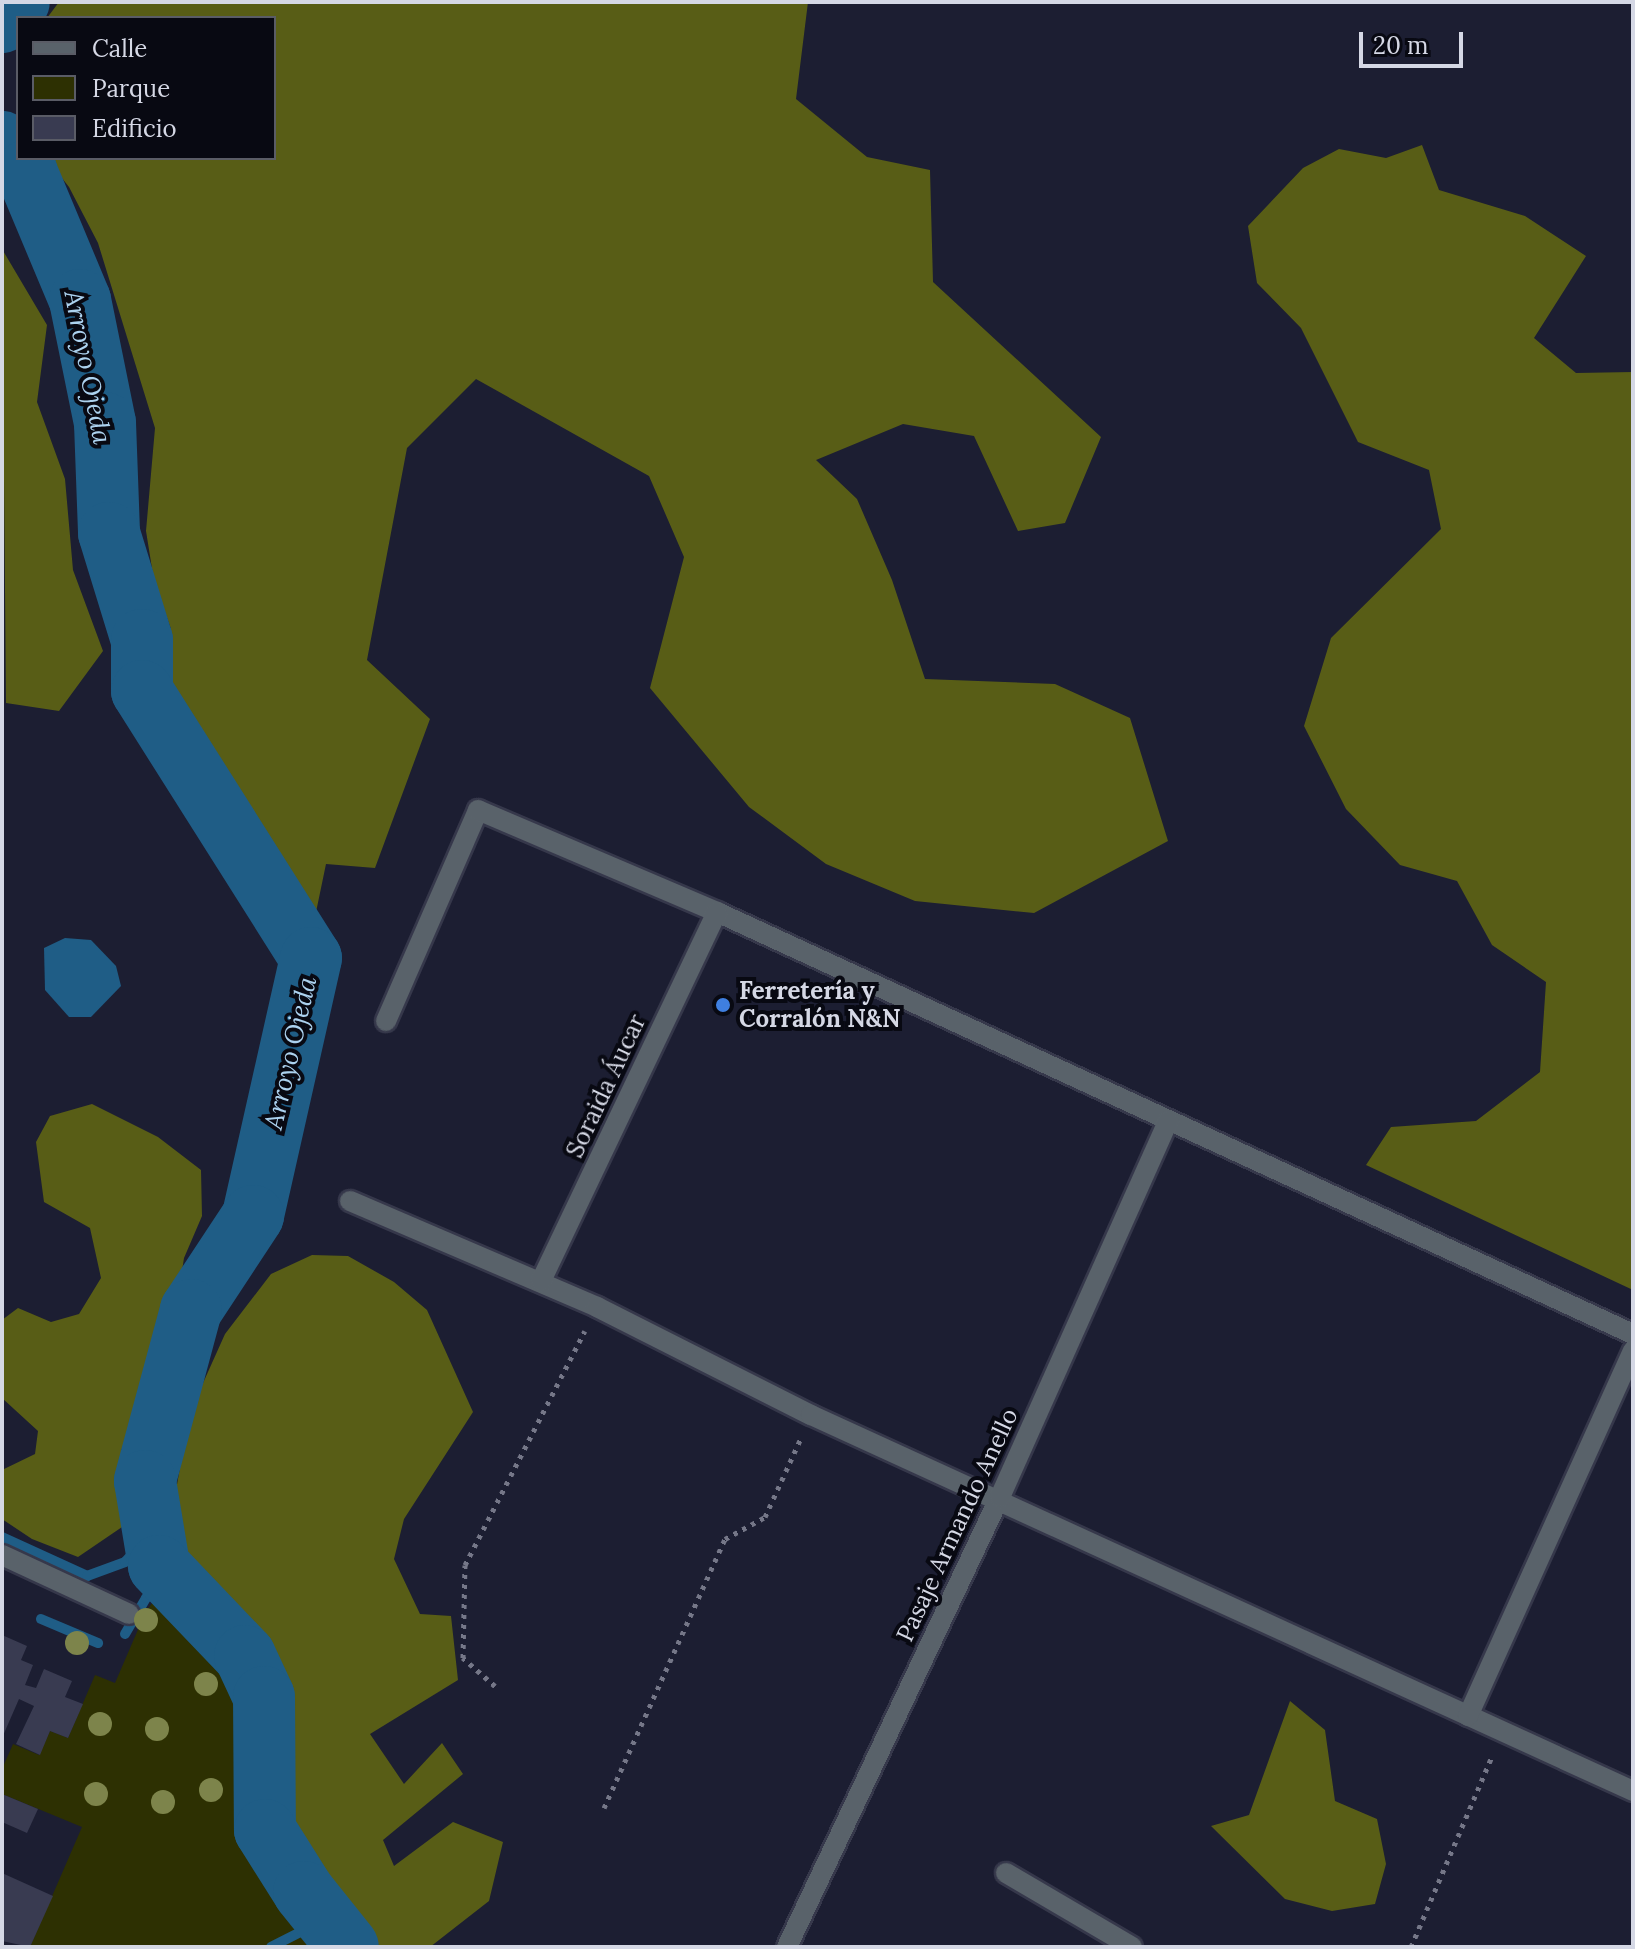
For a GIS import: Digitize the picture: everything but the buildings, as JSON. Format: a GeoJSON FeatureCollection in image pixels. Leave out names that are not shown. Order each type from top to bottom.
{"type":"FeatureCollection","features":[{"type":"Feature","properties":{"kind":"street"},"geometry":{"type":"LineString","coordinates":[[386,1021],[478,810],[717,912],[1633,1334]]}},
{"type":"Feature","properties":{"kind":"street","name":"Soraida Áucar"},"geometry":{"type":"LineString","coordinates":[[541,1281],[717,912]]}},
{"type":"Feature","properties":{"kind":"street","name":"Pasaje Armando Anello"},"geometry":{"type":"LineString","coordinates":[[787,1947],[1000,1497],[1168,1121]]}},
{"type":"Feature","properties":{"kind":"street"},"geometry":{"type":"LineString","coordinates":[[350,1201],[541,1281],[811,1415],[1000,1497],[1633,1791]]}},
{"type":"Feature","properties":{"kind":"street"},"geometry":{"type":"LineString","coordinates":[[1468,1716],[1633,1351]]}},
{"type":"Feature","properties":{"kind":"street"},"geometry":{"type":"LineString","coordinates":[[2,1555],[129,1614]]}},
{"type":"Feature","properties":{"kind":"street"},"geometry":{"type":"LineString","coordinates":[[1006,1873],[1132,1947]]}},
{"type":"Feature","properties":{"kind":"path"},"geometry":{"type":"LineString","coordinates":[[495,1686],[463,1658],[465,1565],[597,1307]]}},
{"type":"Feature","properties":{"kind":"path"},"geometry":{"type":"LineString","coordinates":[[604,1808],[725,1539],[765,1517],[811,1415]]}},
{"type":"Feature","properties":{"kind":"path"},"geometry":{"type":"LineString","coordinates":[[1411,1947],[1502,1731]]}},
{"type":"Feature","properties":{"kind":"green space"},"geometry":{"type":"Polygon","coordinates":[[[59,2],[808,2],[796,99],[867,157],[930,170],[933,282],[1101,437],[1065,523],[1018,531],[974,436],[903,424],[816,460],[857,499],[892,580],[925,679],[1055,684],[1130,718],[1168,841],[1034,913],[915,901],[826,864],[749,807],[650,688],[684,557],[649,476],[476,379],[407,448],[367,660],[430,719],[375,868],[326,864],[315,917],[296,900],[260,845],[161,661],[171,629],[154,581],[146,531],[155,428],[98,243],[69,187],[48,160],[276,160],[276,16],[48,16],[59,2]]]}},
{"type":"Feature","properties":{"kind":"green space"},"geometry":{"type":"Polygon","coordinates":[[[1422,145],[1439,190],[1525,216],[1586,256],[1534,338],[1576,373],[1633,372],[1633,1290],[1366,1165],[1391,1127],[1476,1121],[1540,1072],[1546,982],[1492,945],[1457,881],[1400,865],[1346,809],[1304,726],[1331,638],[1441,529],[1429,470],[1358,442],[1301,328],[1257,283],[1248,226],[1303,168],[1339,149],[1386,158],[1422,145]]]}},
{"type":"Feature","properties":{"kind":"green space"},"geometry":{"type":"Polygon","coordinates":[[[2,249],[47,325],[37,402],[65,479],[73,570],[103,651],[59,711],[6,703],[2,249]]]}},
{"type":"Feature","properties":{"kind":"green space"},"geometry":{"type":"Polygon","coordinates":[[[92,1104],[158,1137],[201,1170],[202,1216],[184,1258],[175,1316],[121,1451],[125,1525],[78,1557],[32,1539],[2,1519],[2,1470],[35,1454],[38,1431],[2,1398],[2,1320],[18,1308],[51,1322],[79,1314],[101,1278],[90,1228],[44,1202],[36,1142],[50,1116],[92,1104]]]}},
{"type":"Feature","properties":{"kind":"green space"},"geometry":{"type":"Polygon","coordinates":[[[312,1255],[348,1256],[394,1282],[427,1310],[473,1412],[404,1519],[394,1559],[420,1614],[451,1616],[458,1680],[370,1734],[404,1784],[442,1743],[463,1774],[383,1840],[394,1866],[453,1822],[503,1842],[489,1901],[430,1947],[356,1947],[343,1912],[289,1855],[274,1809],[272,1697],[255,1631],[208,1596],[167,1540],[190,1412],[225,1334],[271,1274],[312,1255]]]}},
{"type":"Feature","properties":{"kind":"green space"},"geometry":{"type":"Polygon","coordinates":[[[160,1593],[216,1645],[250,1719],[249,1837],[325,1947],[30,1947],[82,1827],[2,1794],[2,1769],[13,1744],[39,1755],[50,1731],[68,1738],[95,1675],[115,1683],[146,1611],[160,1593]]]}},
{"type":"Feature","properties":{"kind":"green space"},"geometry":{"type":"Polygon","coordinates":[[[1290,1701],[1325,1730],[1335,1801],[1377,1819],[1386,1864],[1375,1904],[1332,1911],[1285,1899],[1211,1826],[1249,1815],[1290,1701]]]}},
{"type":"Feature","properties":{"kind":"water"},"geometry":{"type":"Polygon","coordinates":[[[65,938],[91,940],[116,966],[121,986],[91,1017],[69,1017],[45,990],[44,948],[65,938]]]}},
{"type":"Feature","properties":{"kind":"waterway","name":"Arroyo Ojeda"},"geometry":{"type":"LineString","coordinates":[[2,22],[19,2]]}},
{"type":"Feature","properties":{"kind":"waterway","name":"Arroyo Ojeda"},"geometry":{"type":"LineString","coordinates":[[2,142],[16,159]]}},
{"type":"Feature","properties":{"kind":"waterway","name":"Arroyo Ojeda"},"geometry":{"type":"LineString","coordinates":[[17,160],[26,171],[80,300],[105,423],[109,533],[142,640],[142,691],[311,958],[253,1216],[191,1310],[145,1481],[159,1566],[245,1656],[264,1697],[265,1830],[304,1892],[348,1947]]}},
{"type":"Feature","properties":{"kind":"waterway"},"geometry":{"type":"LineString","coordinates":[[2,1537],[87,1576],[125,1562],[153,1531]]}},
{"type":"Feature","properties":{"kind":"waterway"},"geometry":{"type":"LineString","coordinates":[[125,1634],[146,1598],[167,1575]]}},
{"type":"Feature","properties":{"kind":"waterway"},"geometry":{"type":"LineString","coordinates":[[41,1619],[98,1643]]}},
{"type":"Feature","properties":{"kind":"waterway"},"geometry":{"type":"LineString","coordinates":[[271,1947],[326,1919]]}},
{"type":"Feature","properties":{"kind":"place","name":"Ferretería y Corralón N&N"},"geometry":{"type":"Point","coordinates":[723,1005]}}]}
